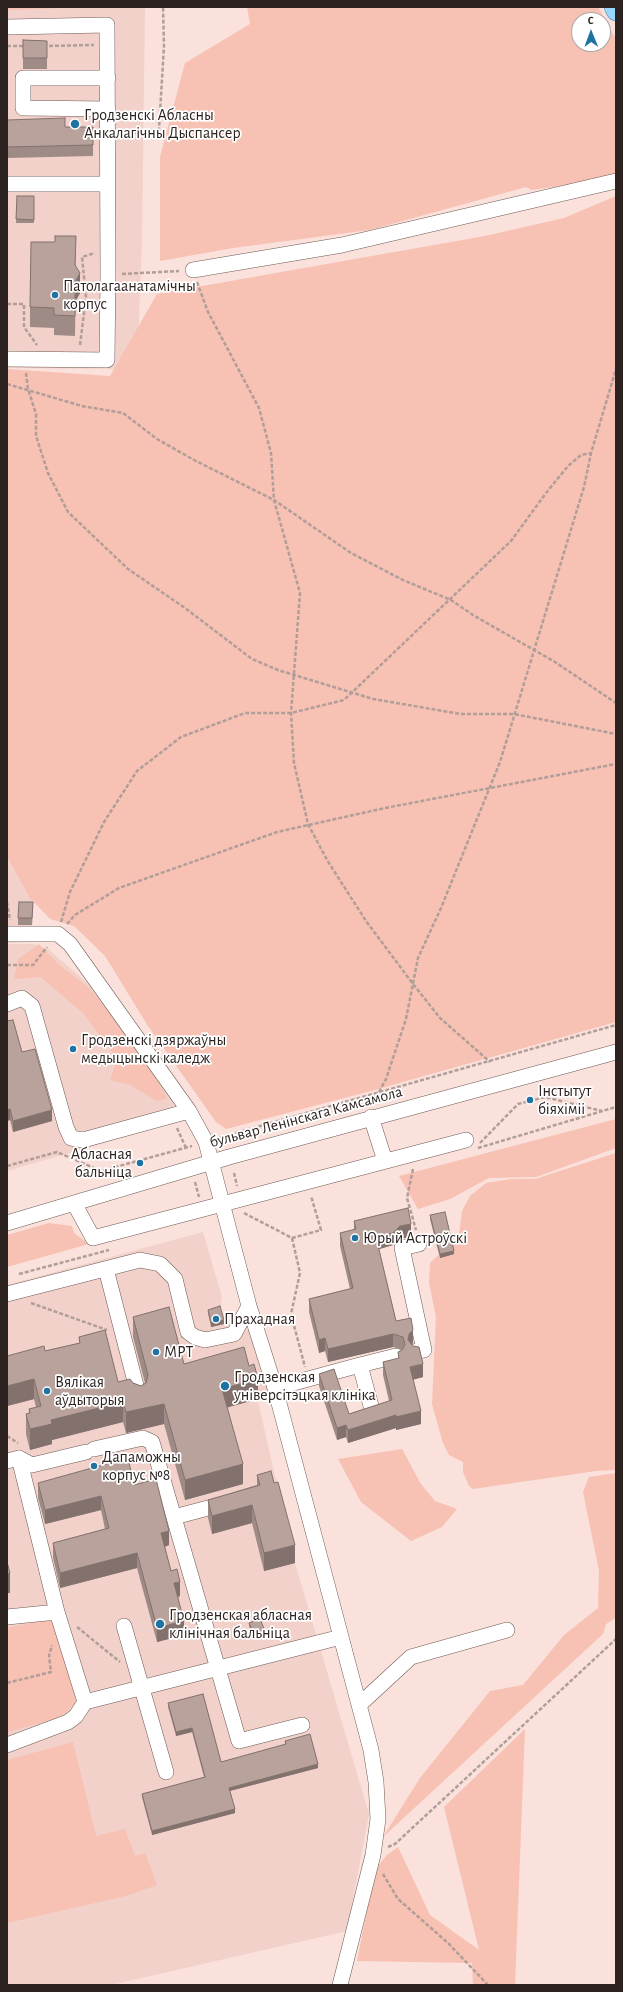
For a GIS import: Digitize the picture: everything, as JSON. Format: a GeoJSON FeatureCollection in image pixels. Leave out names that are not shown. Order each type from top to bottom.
{"type":"FeatureCollection","features":[{"type":"Feature","properties":{"kind":"main road"},"geometry":{"type":"LineString","coordinates":[[614,7],[616,11]]}},
{"type":"Feature","properties":{"kind":"street"},"geometry":{"type":"LineString","coordinates":[[7,27],[107,25],[108,78],[107,360],[7,359]]}},
{"type":"Feature","properties":{"kind":"street"},"geometry":{"type":"LineString","coordinates":[[108,78],[24,78],[23,108],[108,109]]}},
{"type":"Feature","properties":{"kind":"street"},"geometry":{"type":"LineString","coordinates":[[193,270],[342,245],[616,181]]}},
{"type":"Feature","properties":{"kind":"street"},"geometry":{"type":"LineString","coordinates":[[7,184],[108,184]]}},
{"type":"Feature","properties":{"kind":"street"},"geometry":{"type":"LineString","coordinates":[[7,934],[58,934],[70,944],[189,1111],[206,1142],[221,1204],[274,1388],[371,1750],[376,1782],[378,1819],[373,1855],[340,1985]]}},
{"type":"Feature","properties":{"kind":"street"},"geometry":{"type":"LineString","coordinates":[[7,1004],[22,998],[32,1006],[66,1128],[71,1138],[83,1140],[189,1111]]}},
{"type":"Feature","properties":{"kind":"street","name":"бульвар Ленінскага Камсамола"},"geometry":{"type":"LineString","coordinates":[[7,1223],[211,1162],[371,1117],[616,1052]]}},
{"type":"Feature","properties":{"kind":"street"},"geometry":{"type":"LineString","coordinates":[[371,1117],[385,1161]]}},
{"type":"Feature","properties":{"kind":"street"},"geometry":{"type":"LineString","coordinates":[[74,1203],[93,1238],[385,1161],[469,1145]]}},
{"type":"Feature","properties":{"kind":"street"},"geometry":{"type":"LineString","coordinates":[[417,1351],[424,1350],[402,1248],[419,1244]]}},
{"type":"Feature","properties":{"kind":"street"},"geometry":{"type":"LineString","coordinates":[[7,1294],[140,1260],[160,1264],[175,1279],[188,1332],[195,1337],[206,1340],[234,1334],[250,1306]]}},
{"type":"Feature","properties":{"kind":"street"},"geometry":{"type":"LineString","coordinates":[[106,1268],[139,1397]]}},
{"type":"Feature","properties":{"kind":"street"},"geometry":{"type":"LineString","coordinates":[[274,1388],[396,1356]]}},
{"type":"Feature","properties":{"kind":"street"},"geometry":{"type":"LineString","coordinates":[[360,1365],[372,1406]]}},
{"type":"Feature","properties":{"kind":"street"},"geometry":{"type":"LineString","coordinates":[[13,1460],[32,1465],[149,1436],[240,1741],[302,1725]]}},
{"type":"Feature","properties":{"kind":"street"},"geometry":{"type":"LineString","coordinates":[[13,1460],[85,1702]]}},
{"type":"Feature","properties":{"kind":"street"},"geometry":{"type":"LineString","coordinates":[[174,1517],[241,1500]]}},
{"type":"Feature","properties":{"kind":"street"},"geometry":{"type":"LineString","coordinates":[[7,1617],[59,1616]]}},
{"type":"Feature","properties":{"kind":"street"},"geometry":{"type":"LineString","coordinates":[[124,1626],[142,1684],[166,1772]]}},
{"type":"Feature","properties":{"kind":"street"},"geometry":{"type":"LineString","coordinates":[[359,1705],[411,1657],[507,1630]]}},
{"type":"Feature","properties":{"kind":"street"},"geometry":{"type":"LineString","coordinates":[[7,1745],[68,1722],[76,1716],[85,1702],[142,1684],[341,1637]]}},
{"type":"Feature","properties":{"kind":"path"},"geometry":{"type":"LineString","coordinates":[[108,137],[159,129],[164,46],[163,7]]}},
{"type":"Feature","properties":{"kind":"path"},"geometry":{"type":"LineString","coordinates":[[38,46],[107,44]]}},
{"type":"Feature","properties":{"kind":"path"},"geometry":{"type":"LineString","coordinates":[[7,46],[30,46]]}},
{"type":"Feature","properties":{"kind":"path"},"geometry":{"type":"LineString","coordinates":[[73,345],[80,345],[86,297],[82,257],[97,252]]}},
{"type":"Feature","properties":{"kind":"path"},"geometry":{"type":"LineString","coordinates":[[108,275],[193,270],[208,312],[259,408],[271,453],[274,500],[300,593],[291,713],[294,763],[308,824],[326,860],[366,921],[413,984],[440,1018],[490,1062]]}},
{"type":"Feature","properties":{"kind":"path"},"geometry":{"type":"LineString","coordinates":[[7,304],[24,304],[24,327],[36,345],[44,345]]}},
{"type":"Feature","properties":{"kind":"path"},"geometry":{"type":"LineString","coordinates":[[25,359],[28,389],[36,414],[36,436],[46,465],[68,512],[128,569],[185,608],[252,659],[294,675],[373,699],[461,714],[514,714],[616,734]]}},
{"type":"Feature","properties":{"kind":"path"},"geometry":{"type":"LineString","coordinates":[[379,1092],[386,1079],[406,1019],[418,958],[441,908],[500,762],[584,487],[591,453],[616,369]]}},
{"type":"Feature","properties":{"kind":"path"},"geometry":{"type":"LineString","coordinates":[[7,384],[82,406],[123,413],[163,442],[274,500],[351,553],[403,580],[451,600],[473,615],[555,662],[616,703]]}},
{"type":"Feature","properties":{"kind":"path"},"geometry":{"type":"LineString","coordinates":[[58,934],[70,892],[104,822],[137,771],[181,737],[245,714],[291,713],[344,700],[354,693],[511,542],[546,493],[568,466],[581,455],[591,453]]}},
{"type":"Feature","properties":{"kind":"path"},"geometry":{"type":"LineString","coordinates":[[7,965],[33,965],[75,915],[119,888],[277,832],[308,824],[616,764]]}},
{"type":"Feature","properties":{"kind":"path"},"geometry":{"type":"LineString","coordinates":[[7,1166],[57,1152],[101,1171],[490,1062],[616,1025]]}},
{"type":"Feature","properties":{"kind":"path"},"geometry":{"type":"LineString","coordinates":[[469,1145],[518,1104],[545,1097],[602,1111]]}},
{"type":"Feature","properties":{"kind":"path"},"geometry":{"type":"LineString","coordinates":[[172,1116],[186,1148]]}},
{"type":"Feature","properties":{"kind":"path"},"geometry":{"type":"LineString","coordinates":[[414,1167],[407,1198],[419,1244]]}},
{"type":"Feature","properties":{"kind":"path"},"geometry":{"type":"LineString","coordinates":[[245,1214],[292,1238],[321,1230],[311,1196]]}},
{"type":"Feature","properties":{"kind":"path"},"geometry":{"type":"LineString","coordinates":[[292,1238],[300,1273],[291,1314],[309,1379]]}},
{"type":"Feature","properties":{"kind":"path"},"geometry":{"type":"LineString","coordinates":[[28,1302],[123,1336]]}},
{"type":"Feature","properties":{"kind":"path"},"geometry":{"type":"LineString","coordinates":[[7,1684],[51,1672],[49,1656],[59,1616],[142,1684]]}},
{"type":"Feature","properties":{"kind":"path"},"geometry":{"type":"LineString","coordinates":[[488,1985],[448,1943],[398,1899],[373,1855],[395,1844],[616,1639]]}},
{"type":"Feature","properties":{"kind":"shaded area","name":"Гродзенскі Абласны Анкалагічны Дыспансер"},"geometry":{"type":"Polygon","coordinates":[[[7,7],[145,7],[142,241],[137,369],[7,368],[7,7]]]}},
{"type":"Feature","properties":{"kind":"shaded area"},"geometry":{"type":"Polygon","coordinates":[[[7,7],[90,7],[7,10],[7,7]]]}},
{"type":"Feature","properties":{"kind":"shaded area"},"geometry":{"type":"Polygon","coordinates":[[[247,7],[598,7],[601,12],[571,12],[571,52],[611,52],[611,30],[616,39],[616,173],[596,181],[532,190],[526,187],[370,230],[233,248],[160,261],[160,157],[185,63],[250,24],[247,7]]]}},
{"type":"Feature","properties":{"kind":"shaded area"},"geometry":{"type":"Polygon","coordinates":[[[616,196],[616,1022],[371,1091],[226,1129],[216,1122],[148,1026],[105,956],[74,926],[50,919],[30,898],[7,856],[7,369],[110,376],[157,294],[485,236],[564,218],[616,196]]]}},
{"type":"Feature","properties":{"kind":"shaded area"},"geometry":{"type":"Polygon","coordinates":[[[7,618],[35,889],[32,926],[33,942],[7,943],[7,618]]]}},
{"type":"Feature","properties":{"kind":"shaded area","name":"Гродзенскі дзяржаўны медыцынскі каледж"},"geometry":{"type":"Polygon","coordinates":[[[7,944],[34,944],[48,949],[91,986],[169,1095],[180,1121],[7,1171],[7,944]]]}},
{"type":"Feature","properties":{"kind":"shaded area"},"geometry":{"type":"Polygon","coordinates":[[[39,944],[56,962],[88,987],[121,1026],[152,1071],[167,1098],[157,1101],[130,1085],[110,1080],[117,1059],[84,1014],[41,977],[14,979],[18,959],[39,944]]]}},
{"type":"Feature","properties":{"kind":"shaded area"},"geometry":{"type":"Polygon","coordinates":[[[616,1119],[616,1148],[536,1177],[489,1178],[450,1199],[418,1209],[399,1176],[616,1119]]]}},
{"type":"Feature","properties":{"kind":"shaded area"},"geometry":{"type":"Polygon","coordinates":[[[616,1153],[616,1470],[596,1471],[473,1489],[469,1486],[463,1472],[463,1462],[449,1455],[443,1443],[432,1404],[436,1317],[429,1283],[430,1263],[459,1235],[462,1211],[470,1196],[486,1183],[511,1179],[535,1179],[616,1153]]]}},
{"type":"Feature","properties":{"kind":"shaded area"},"geometry":{"type":"Polygon","coordinates":[[[49,1223],[72,1226],[74,1233],[89,1244],[7,1267],[7,1235],[49,1223]]]}},
{"type":"Feature","properties":{"kind":"shaded area","name":"Гродзенская абласная клінічная бальніца"},"geometry":{"type":"Polygon","coordinates":[[[203,1232],[222,1297],[220,1310],[224,1323],[234,1322],[254,1334],[270,1393],[257,1397],[295,1563],[369,1814],[347,1931],[111,1985],[7,1985],[7,1285],[203,1232]]]}},
{"type":"Feature","properties":{"kind":"shaded area"},"geometry":{"type":"Polygon","coordinates":[[[402,1449],[421,1484],[435,1501],[457,1509],[442,1527],[411,1541],[361,1502],[338,1459],[402,1449]]]}},
{"type":"Feature","properties":{"kind":"shaded area"},"geometry":{"type":"Polygon","coordinates":[[[616,1473],[616,1618],[606,1624],[603,1634],[383,1837],[420,1778],[490,1691],[523,1685],[564,1635],[598,1608],[599,1571],[583,1492],[589,1477],[616,1473]]]}},
{"type":"Feature","properties":{"kind":"shaded area"},"geometry":{"type":"Polygon","coordinates":[[[53,1618],[74,1691],[76,1703],[59,1718],[7,1732],[7,1628],[53,1618]]]}},
{"type":"Feature","properties":{"kind":"shaded area"},"geometry":{"type":"Polygon","coordinates":[[[525,1729],[515,1985],[473,1985],[472,1963],[357,1961],[375,1870],[387,1855],[398,1847],[430,1915],[479,1950],[444,1807],[525,1729]]]}},
{"type":"Feature","properties":{"kind":"shaded area"},"geometry":{"type":"Polygon","coordinates":[[[73,1742],[96,1836],[125,1829],[135,1856],[145,1853],[157,1885],[126,1896],[7,1923],[7,1760],[73,1742]]]}},
{"type":"Feature","properties":{"kind":"building"},"geometry":{"type":"Polygon","coordinates":[[[23,40],[47,41],[47,58],[23,58],[23,40]]]}},
{"type":"Feature","properties":{"kind":"building"},"geometry":{"type":"Polygon","coordinates":[[[65,118],[65,127],[93,127],[93,145],[7,147],[7,120],[65,118]]]}},
{"type":"Feature","properties":{"kind":"building"},"geometry":{"type":"Polygon","coordinates":[[[17,196],[34,196],[34,220],[16,219],[17,196]]]}},
{"type":"Feature","properties":{"kind":"building","name":"Патолагаанатамічны корпус"},"geometry":{"type":"Polygon","coordinates":[[[55,236],[76,236],[75,265],[80,273],[75,282],[75,316],[54,315],[54,308],[30,307],[31,242],[55,242],[55,236]]]}},
{"type":"Feature","properties":{"kind":"building"},"geometry":{"type":"Polygon","coordinates":[[[19,902],[33,902],[32,918],[18,918],[19,902]]]}},
{"type":"Feature","properties":{"kind":"building"},"geometry":{"type":"Polygon","coordinates":[[[13,1020],[22,1052],[35,1049],[52,1110],[13,1121],[10,1109],[7,1110],[7,1021],[13,1020]]]}},
{"type":"Feature","properties":{"kind":"building"},"geometry":{"type":"Polygon","coordinates":[[[408,1208],[411,1224],[400,1226],[393,1233],[376,1237],[396,1321],[411,1318],[413,1330],[409,1334],[408,1340],[413,1346],[419,1347],[423,1364],[410,1367],[421,1411],[396,1417],[396,1415],[348,1430],[346,1425],[337,1428],[319,1374],[334,1369],[349,1414],[392,1400],[383,1362],[399,1358],[398,1352],[402,1350],[405,1345],[403,1337],[393,1334],[328,1349],[325,1338],[319,1340],[309,1299],[353,1288],[340,1233],[356,1229],[354,1221],[408,1208]]]}},
{"type":"Feature","properties":{"kind":"building"},"geometry":{"type":"Polygon","coordinates":[[[445,1212],[454,1251],[440,1254],[430,1215],[445,1212]]]}},
{"type":"Feature","properties":{"kind":"building"},"geometry":{"type":"Polygon","coordinates":[[[220,1306],[224,1320],[211,1323],[208,1310],[220,1306]]]}},
{"type":"Feature","properties":{"kind":"building"},"geometry":{"type":"Polygon","coordinates":[[[169,1307],[184,1364],[244,1347],[249,1366],[254,1364],[258,1379],[222,1389],[243,1464],[185,1480],[164,1404],[126,1412],[123,1402],[51,1420],[52,1424],[30,1429],[26,1414],[30,1413],[29,1409],[41,1406],[34,1379],[7,1386],[7,1356],[44,1346],[45,1351],[80,1343],[79,1337],[105,1330],[118,1382],[130,1379],[133,1383],[141,1386],[146,1383],[148,1375],[133,1317],[169,1307]]]}},
{"type":"Feature","properties":{"kind":"building"},"geometry":{"type":"Polygon","coordinates":[[[128,1458],[134,1485],[156,1479],[169,1531],[161,1533],[171,1571],[177,1569],[180,1582],[174,1583],[184,1621],[157,1628],[137,1553],[60,1573],[53,1543],[109,1528],[101,1496],[45,1510],[38,1483],[128,1458]]]}},
{"type":"Feature","properties":{"kind":"building"},"geometry":{"type":"Polygon","coordinates":[[[271,1471],[274,1483],[278,1482],[295,1545],[264,1553],[252,1505],[212,1516],[208,1500],[260,1485],[257,1475],[271,1471]]]}},
{"type":"Feature","properties":{"kind":"building"},"geometry":{"type":"Polygon","coordinates":[[[7,1562],[10,1573],[7,1574],[7,1562]]]}},
{"type":"Feature","properties":{"kind":"building"},"geometry":{"type":"Polygon","coordinates":[[[260,1619],[265,1631],[254,1635],[249,1623],[260,1619]]]}},
{"type":"Feature","properties":{"kind":"building"},"geometry":{"type":"Polygon","coordinates":[[[203,1694],[221,1762],[286,1744],[285,1741],[310,1734],[318,1764],[229,1788],[235,1809],[152,1831],[142,1794],[205,1777],[192,1728],[176,1732],[168,1703],[203,1694]]]}},
{"type":"Feature","properties":{"kind":"place","name":"Гродзенскі Абласны Анкалагічны Дыспансер"},"geometry":{"type":"Point","coordinates":[75,124]}},
{"type":"Feature","properties":{"kind":"place","name":"Патолагаанатамічны корпус"},"geometry":{"type":"Point","coordinates":[55,295]}},
{"type":"Feature","properties":{"kind":"place","name":"Гродзенскі дзяржаўны медыцынскі каледж"},"geometry":{"type":"Point","coordinates":[73,1049]}},
{"type":"Feature","properties":{"kind":"place","name":"Інстытут біяхіміі"},"geometry":{"type":"Point","coordinates":[530,1100]}},
{"type":"Feature","properties":{"kind":"place","name":"Абласная бальніца"},"geometry":{"type":"Point","coordinates":[140,1163]}},
{"type":"Feature","properties":{"kind":"place","name":"Юрый Астроўскі"},"geometry":{"type":"Point","coordinates":[355,1238]}},
{"type":"Feature","properties":{"kind":"place","name":"Прахадная"},"geometry":{"type":"Point","coordinates":[216,1319]}},
{"type":"Feature","properties":{"kind":"place","name":"МРТ"},"geometry":{"type":"Point","coordinates":[156,1352]}},
{"type":"Feature","properties":{"kind":"place","name":"Гродзенская універсітэцкая клініка"},"geometry":{"type":"Point","coordinates":[225,1386]}},
{"type":"Feature","properties":{"kind":"place","name":"Вялікая аўдыторыя"},"geometry":{"type":"Point","coordinates":[47,1391]}},
{"type":"Feature","properties":{"kind":"place","name":"Дапаможны корпус №8"},"geometry":{"type":"Point","coordinates":[94,1466]}},
{"type":"Feature","properties":{"kind":"place","name":"Гродзенская абласная клінічная бальніца"},"geometry":{"type":"Point","coordinates":[160,1624]}}]}
